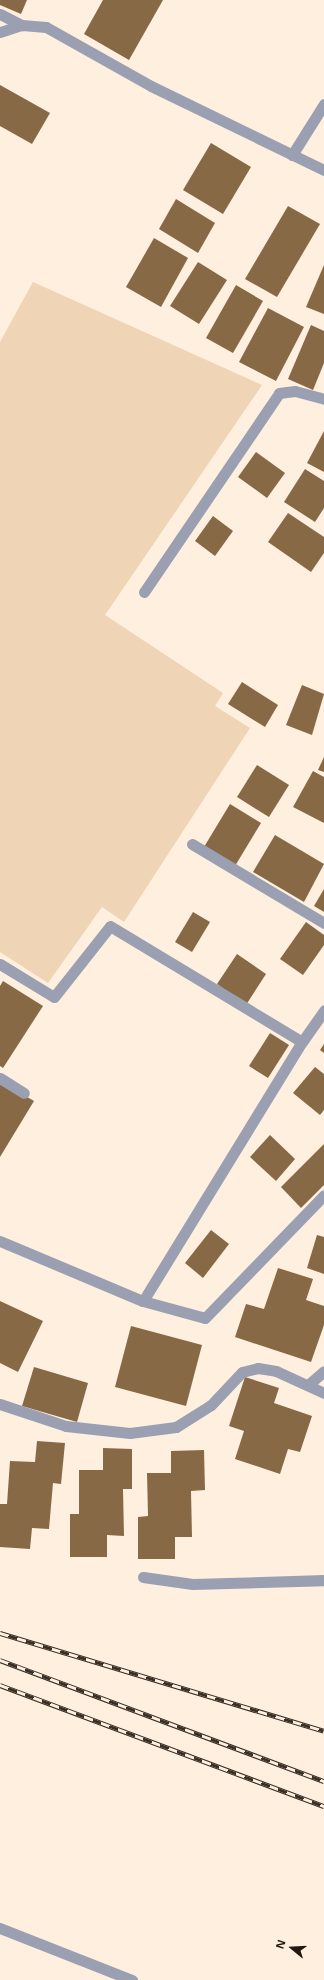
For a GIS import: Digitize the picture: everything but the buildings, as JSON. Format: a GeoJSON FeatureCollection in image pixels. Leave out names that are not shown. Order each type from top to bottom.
{"type":"FeatureCollection","features":[{"type":"Feature","properties":{"kind":"street"},"geometry":{"type":"LineString","coordinates":[[0,14],[22,25],[46,27],[151,86],[324,170]]}},
{"type":"Feature","properties":{"kind":"street"},"geometry":{"type":"LineString","coordinates":[[0,32],[22,25]]}},
{"type":"Feature","properties":{"kind":"street"},"geometry":{"type":"LineString","coordinates":[[292,155],[324,104]]}},
{"type":"Feature","properties":{"kind":"street"},"geometry":{"type":"LineString","coordinates":[[144,592],[279,393],[296,392],[324,398]]}},
{"type":"Feature","properties":{"kind":"street"},"geometry":{"type":"LineString","coordinates":[[192,844],[324,923]]}},
{"type":"Feature","properties":{"kind":"street"},"geometry":{"type":"LineString","coordinates":[[0,964],[54,997],[110,926],[302,1042]]}},
{"type":"Feature","properties":{"kind":"street"},"geometry":{"type":"LineString","coordinates":[[143,1301],[302,1042],[324,1010]]}},
{"type":"Feature","properties":{"kind":"street"},"geometry":{"type":"LineString","coordinates":[[0,1078],[24,1093]]}},
{"type":"Feature","properties":{"kind":"street"},"geometry":{"type":"LineString","coordinates":[[0,1241],[143,1301],[205,1318],[324,1195]]}},
{"type":"Feature","properties":{"kind":"street"},"geometry":{"type":"LineString","coordinates":[[308,1385],[324,1370]]}},
{"type":"Feature","properties":{"kind":"street"},"geometry":{"type":"LineString","coordinates":[[0,1404],[66,1426],[130,1433],[176,1427],[211,1405],[247,1371],[276,1371],[324,1393]]}},
{"type":"Feature","properties":{"kind":"street"},"geometry":{"type":"LineString","coordinates":[[143,1577],[193,1584],[324,1580]]}},
{"type":"Feature","properties":{"kind":"street"},"geometry":{"type":"LineString","coordinates":[[0,1928],[132,1980]]}},
{"type":"Feature","properties":{"kind":"shaded area"},"geometry":{"type":"Polygon","coordinates":[[[33,282],[262,385],[105,615],[223,693],[215,706],[250,728],[124,922],[102,907],[48,983],[0,952],[0,342],[33,282]]]}},
{"type":"Feature","properties":{"kind":"railway"},"geometry":{"type":"LineString","coordinates":[[0,1633],[324,1731]]}},
{"type":"Feature","properties":{"kind":"railway"},"geometry":{"type":"LineString","coordinates":[[0,1660],[324,1781]]}},
{"type":"Feature","properties":{"kind":"railway"},"geometry":{"type":"LineString","coordinates":[[0,1685],[324,1806]]}}]}
